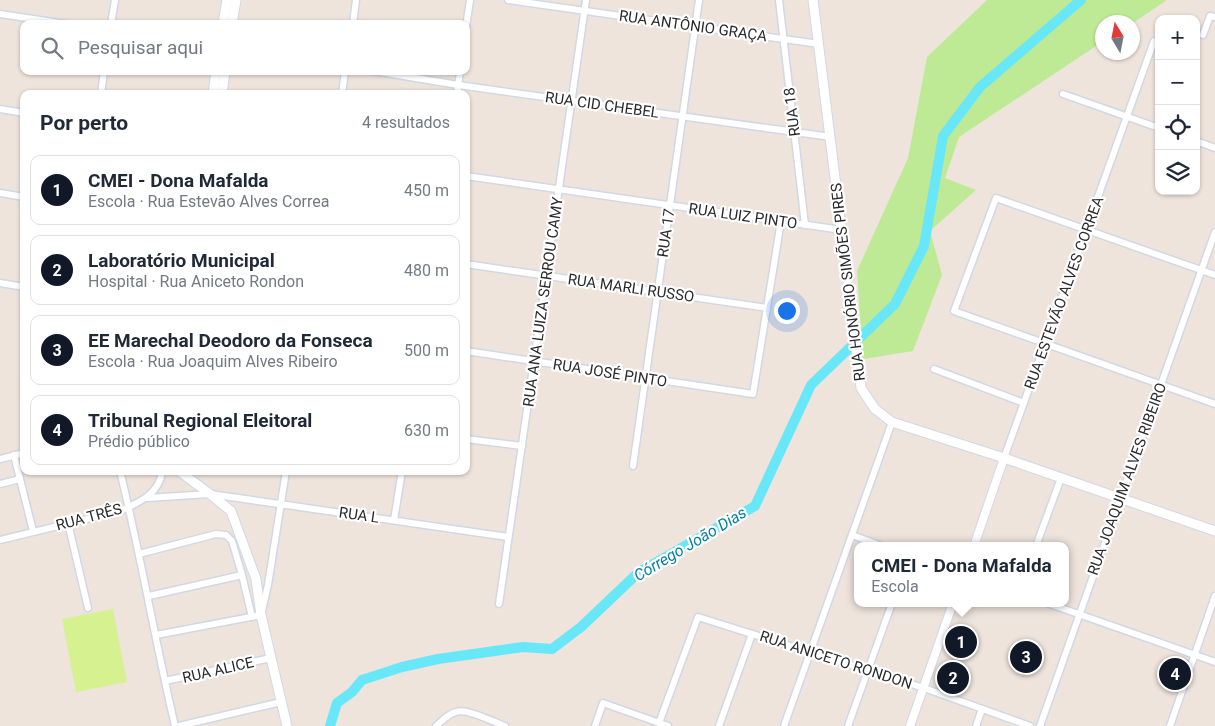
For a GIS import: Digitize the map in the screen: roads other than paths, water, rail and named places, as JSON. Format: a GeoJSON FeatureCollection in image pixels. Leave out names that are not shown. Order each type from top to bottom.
{"type":"FeatureCollection","features":[{"type":"Feature","properties":{"kind":"main road"},"geometry":{"type":"LineString","coordinates":[[224,20],[227,0]]}},
{"type":"Feature","properties":{"kind":"main road"},"geometry":{"type":"LineString","coordinates":[[233,20],[236,0]]}},
{"type":"Feature","properties":{"kind":"main road","name":"RUA HONÓRIO SIMÕES PIRES"},"geometry":{"type":"LineString","coordinates":[[813,0],[861,388],[875,410],[892,422],[1004,458],[1215,531]]}},
{"type":"Feature","properties":{"kind":"main road"},"geometry":{"type":"LineString","coordinates":[[213,90],[215,75]]}},
{"type":"Feature","properties":{"kind":"main road"},"geometry":{"type":"LineString","coordinates":[[223,90],[224,75]]}},
{"type":"Feature","properties":{"kind":"main road"},"geometry":{"type":"LineString","coordinates":[[184,475],[231,511],[256,579],[256,616],[271,658],[287,726]]}},
{"type":"Feature","properties":{"kind":"street"},"geometry":{"type":"LineString","coordinates":[[112,20],[115,0]]}},
{"type":"Feature","properties":{"kind":"street"},"geometry":{"type":"LineString","coordinates":[[354,20],[356,0]]}},
{"type":"Feature","properties":{"kind":"street"},"geometry":{"type":"LineString","coordinates":[[467,20],[470,0]]}},
{"type":"Feature","properties":{"kind":"street","name":"RUA ANTÔNIO GRAÇA"},"geometry":{"type":"LineString","coordinates":[[508,0],[819,44]]}},
{"type":"Feature","properties":{"kind":"street","name":"RUA ANA LUIZA SERROU CAMY"},"geometry":{"type":"LineString","coordinates":[[499,604],[586,0]]}},
{"type":"Feature","properties":{"kind":"street","name":"RUA 17"},"geometry":{"type":"LineString","coordinates":[[633,466],[699,0]]}},
{"type":"Feature","properties":{"kind":"street","name":"RUA 18"},"geometry":{"type":"LineString","coordinates":[[778,0],[805,225]]}},
{"type":"Feature","properties":{"kind":"street"},"geometry":{"type":"LineString","coordinates":[[0,14],[40,20]]}},
{"type":"Feature","properties":{"kind":"street"},"geometry":{"type":"LineString","coordinates":[[1203,36],[1210,16],[1215,17]]}},
{"type":"Feature","properties":{"kind":"street","name":"RUA ESTEVÃO ALVES CORREA"},"geometry":{"type":"LineString","coordinates":[[975,542],[1154,41]]}},
{"type":"Feature","properties":{"kind":"street"},"geometry":{"type":"LineString","coordinates":[[102,90],[103,75]]}},
{"type":"Feature","properties":{"kind":"street"},"geometry":{"type":"LineString","coordinates":[[343,90],[345,75]]}},
{"type":"Feature","properties":{"kind":"street","name":"RUA CID CHEBEL"},"geometry":{"type":"LineString","coordinates":[[398,75],[831,137]]}},
{"type":"Feature","properties":{"kind":"street"},"geometry":{"type":"LineString","coordinates":[[457,90],[459,75]]}},
{"type":"Feature","properties":{"kind":"street"},"geometry":{"type":"LineString","coordinates":[[1063,94],[1155,127]]}},
{"type":"Feature","properties":{"kind":"street"},"geometry":{"type":"LineString","coordinates":[[0,109],[20,112]]}},
{"type":"Feature","properties":{"kind":"street"},"geometry":{"type":"LineString","coordinates":[[1200,142],[1215,148]]}},
{"type":"Feature","properties":{"kind":"street","name":"RUA LUIZ PINTO"},"geometry":{"type":"LineString","coordinates":[[470,177],[842,230]]}},
{"type":"Feature","properties":{"kind":"street"},"geometry":{"type":"LineString","coordinates":[[0,193],[20,196]]}},
{"type":"Feature","properties":{"kind":"street"},"geometry":{"type":"LineString","coordinates":[[1215,275],[996,198],[954,311],[1215,404]]}},
{"type":"Feature","properties":{"kind":"street"},"geometry":{"type":"LineString","coordinates":[[767,308],[781,221]]}},
{"type":"Feature","properties":{"kind":"street","name":"RUA JOAQUIM ALVES RIBEIRO"},"geometry":{"type":"LineString","coordinates":[[1040,726],[1078,614],[1215,232]]}},
{"type":"Feature","properties":{"kind":"street","name":"RUA MARLI RUSSO"},"geometry":{"type":"LineString","coordinates":[[470,265],[767,308]]}},
{"type":"Feature","properties":{"kind":"street"},"geometry":{"type":"LineString","coordinates":[[0,284],[20,286]]}},
{"type":"Feature","properties":{"kind":"street","name":"RUA JOSÉ PINTO"},"geometry":{"type":"LineString","coordinates":[[470,352],[753,394],[767,308]]}},
{"type":"Feature","properties":{"kind":"street"},"geometry":{"type":"LineString","coordinates":[[934,369],[1024,403]]}},
{"type":"Feature","properties":{"kind":"street"},"geometry":{"type":"LineString","coordinates":[[784,726],[892,422]]}},
{"type":"Feature","properties":{"kind":"street"},"geometry":{"type":"LineString","coordinates":[[470,439],[522,446]]}},
{"type":"Feature","properties":{"kind":"street"},"geometry":{"type":"LineString","coordinates":[[0,459],[20,454]]}},
{"type":"Feature","properties":{"kind":"street"},"geometry":{"type":"LineString","coordinates":[[14,455],[33,532]]}},
{"type":"Feature","properties":{"kind":"street"},"geometry":{"type":"LineString","coordinates":[[121,475],[149,596],[165,681],[177,726],[281,702]]}},
{"type":"Feature","properties":{"kind":"street","name":"RUA TRÊS"},"geometry":{"type":"LineString","coordinates":[[0,540],[120,511],[146,498],[156,488],[162,475]]}},
{"type":"Feature","properties":{"kind":"street"},"geometry":{"type":"LineString","coordinates":[[256,616],[268,586],[285,475]]}},
{"type":"Feature","properties":{"kind":"street"},"geometry":{"type":"LineString","coordinates":[[394,520],[401,475]]}},
{"type":"Feature","properties":{"kind":"street"},"geometry":{"type":"LineString","coordinates":[[1037,542],[1061,478]]}},
{"type":"Feature","properties":{"kind":"street"},"geometry":{"type":"LineString","coordinates":[[0,484],[20,480]]}},
{"type":"Feature","properties":{"kind":"street"},"geometry":{"type":"LineString","coordinates":[[146,498],[210,494]]}},
{"type":"Feature","properties":{"kind":"street","name":"RUA L"},"geometry":{"type":"LineString","coordinates":[[210,494],[508,537]]}},
{"type":"Feature","properties":{"kind":"street"},"geometry":{"type":"LineString","coordinates":[[68,523],[88,608]]}},
{"type":"Feature","properties":{"kind":"street"},"geometry":{"type":"LineString","coordinates":[[139,554],[216,534],[226,535],[232,541],[256,616]]}},
{"type":"Feature","properties":{"kind":"street"},"geometry":{"type":"LineString","coordinates":[[852,535],[871,542]]}},
{"type":"Feature","properties":{"kind":"street"},"geometry":{"type":"LineString","coordinates":[[149,596],[242,575]]}},
{"type":"Feature","properties":{"kind":"street"},"geometry":{"type":"LineString","coordinates":[[1170,726],[1215,596]]}},
{"type":"Feature","properties":{"kind":"street"},"geometry":{"type":"LineString","coordinates":[[848,726],[891,607]]}},
{"type":"Feature","properties":{"kind":"street"},"geometry":{"type":"LineString","coordinates":[[910,726],[952,607]]}},
{"type":"Feature","properties":{"kind":"street"},"geometry":{"type":"LineString","coordinates":[[1058,607],[1215,662]]}},
{"type":"Feature","properties":{"kind":"street"},"geometry":{"type":"LineString","coordinates":[[156,636],[256,616]]}},
{"type":"Feature","properties":{"kind":"street","name":"RUA ANICETO RONDON"},"geometry":{"type":"LineString","coordinates":[[659,723],[698,617],[924,688],[1030,726]]}},
{"type":"Feature","properties":{"kind":"street"},"geometry":{"type":"LineString","coordinates":[[718,726],[752,634]]}},
{"type":"Feature","properties":{"kind":"street","name":"RUA ALICE"},"geometry":{"type":"LineString","coordinates":[[165,681],[271,658]]}},
{"type":"Feature","properties":{"kind":"street"},"geometry":{"type":"LineString","coordinates":[[595,726],[603,703],[668,726]]}},
{"type":"Feature","properties":{"kind":"street"},"geometry":{"type":"LineString","coordinates":[[976,726],[982,709]]}},
{"type":"Feature","properties":{"kind":"street"},"geometry":{"type":"LineString","coordinates":[[436,726],[457,711],[466,711],[503,726]]}},
{"type":"Feature","properties":{"kind":"waterway","name":"Córrego João Dias"},"geometry":{"type":"LineString","coordinates":[[330,726],[337,703],[352,692],[362,680],[402,667],[438,659],[523,647],[552,649],[581,627],[639,572],[755,506],[811,385],[895,304],[924,246],[943,136],[980,87],[1081,0]]}},
{"type":"Feature","properties":{"kind":"place","name":"CMEI - Dona Mafalda"},"geometry":{"type":"Point","coordinates":[961,642]}},
{"type":"Feature","properties":{"kind":"place","name":"EE Marechal Deodoro da Fonseca"},"geometry":{"type":"Point","coordinates":[1026,657]}},
{"type":"Feature","properties":{"kind":"place","name":"Tribunal Regional Eleitoral"},"geometry":{"type":"Point","coordinates":[1175,674]}},
{"type":"Feature","properties":{"kind":"place","name":"Laboratório Municipal"},"geometry":{"type":"Point","coordinates":[953,678]}}]}
